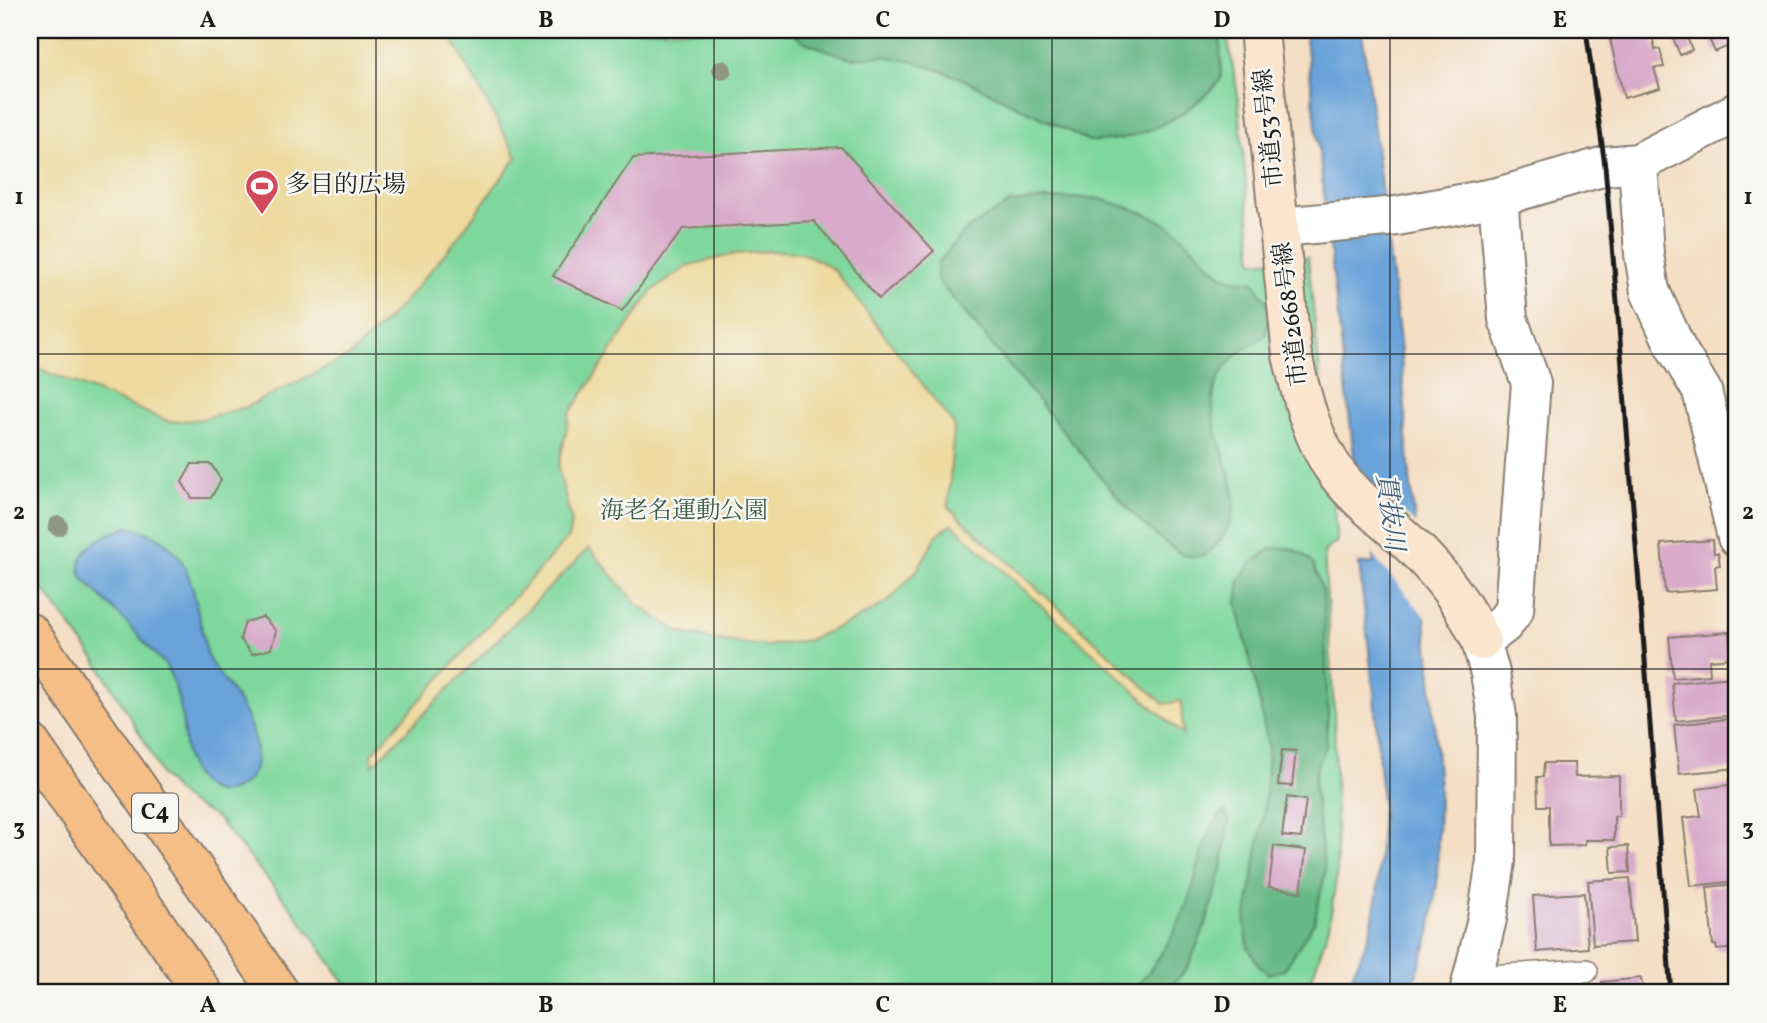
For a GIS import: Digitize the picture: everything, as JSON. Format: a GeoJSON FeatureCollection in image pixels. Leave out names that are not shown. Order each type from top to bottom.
{"type":"FeatureCollection","features":[{"type":"Feature","properties":{"kind":"highway","name":"C4"},"geometry":{"type":"LineString","coordinates":[[30,633],[280,993]]}},
{"type":"Feature","properties":{"kind":"highway","name":"C4"},"geometry":{"type":"LineString","coordinates":[[30,743],[197,987]]}},
{"type":"Feature","properties":{"kind":"street","name":"市道53号線"},"geometry":{"type":"LineString","coordinates":[[1259,30],[1298,225]]}},
{"type":"Feature","properties":{"kind":"street"},"geometry":{"type":"LineString","coordinates":[[1298,225],[1404,215],[1498,197],[1605,166],[1638,163],[1737,112]]}},
{"type":"Feature","properties":{"kind":"street"},"geometry":{"type":"LineString","coordinates":[[1638,163],[1644,254],[1650,291],[1676,348],[1702,391],[1737,537]]}},
{"type":"Feature","properties":{"kind":"street"},"geometry":{"type":"LineString","coordinates":[[1471,986],[1496,861],[1497,716],[1482,641],[1503,625],[1514,610],[1531,383],[1508,318],[1498,197]]}},
{"type":"Feature","properties":{"kind":"street","name":"市道2668号線"},"geometry":{"type":"LineString","coordinates":[[1298,225],[1292,355],[1303,404],[1318,441],[1353,493],[1434,567],[1471,618],[1482,641]]}},
{"type":"Feature","properties":{"kind":"lane"},"geometry":{"type":"LineString","coordinates":[[1471,986],[1586,971]]}},
{"type":"Feature","properties":{"kind":"green space","name":"海老名運動公園"},"geometry":{"type":"Polygon","coordinates":[[[30,30],[1226,30],[1238,96],[1253,262],[1308,257],[1337,541],[1324,552],[1334,711],[1337,872],[1329,926],[1307,993],[352,993],[293,910],[217,818],[185,800],[161,775],[148,747],[99,665],[30,571],[30,30]]]}},
{"type":"Feature","properties":{"kind":"green space"},"geometry":{"type":"Polygon","coordinates":[[[786,30],[1220,30],[1221,79],[1194,105],[1161,125],[1126,137],[1089,141],[956,76],[914,62],[883,56],[850,58],[807,43],[786,30]]]}},
{"type":"Feature","properties":{"kind":"green space"},"geometry":{"type":"Polygon","coordinates":[[[1096,198],[1144,213],[1171,227],[1225,277],[1254,282],[1271,309],[1265,336],[1228,363],[1215,388],[1213,410],[1216,431],[1229,472],[1233,511],[1226,532],[1209,552],[1201,556],[1188,556],[1175,550],[1133,514],[937,280],[937,264],[966,230],[1010,203],[1096,198]]]}},
{"type":"Feature","properties":{"kind":"green space"},"geometry":{"type":"Polygon","coordinates":[[[1272,548],[1289,548],[1303,554],[1313,564],[1323,591],[1328,714],[1326,747],[1317,765],[1314,785],[1325,874],[1314,922],[1284,970],[1269,974],[1259,966],[1248,947],[1245,922],[1264,814],[1268,746],[1237,604],[1240,579],[1251,563],[1272,548]]]}},
{"type":"Feature","properties":{"kind":"green space"},"geometry":{"type":"Polygon","coordinates":[[[1225,811],[1229,820],[1222,869],[1206,924],[1188,967],[1166,993],[1129,993],[1156,962],[1172,935],[1190,896],[1206,840],[1225,811]]]}},
{"type":"Feature","properties":{"kind":"sand","name":"多目的広場"},"geometry":{"type":"Polygon","coordinates":[[[30,30],[447,30],[517,157],[452,245],[398,309],[350,356],[246,407],[202,419],[170,422],[37,368],[30,361],[30,30]]]}},
{"type":"Feature","properties":{"kind":"sand"},"geometry":{"type":"Polygon","coordinates":[[[770,251],[804,254],[834,270],[954,425],[948,507],[1164,704],[1181,701],[1183,735],[952,524],[937,535],[918,569],[888,602],[851,622],[808,640],[766,646],[679,632],[638,605],[589,548],[373,765],[372,753],[568,538],[572,522],[558,469],[570,413],[652,291],[688,266],[734,254],[770,251]]]}},
{"type":"Feature","properties":{"kind":"water","name":"貫抜川"},"geometry":{"type":"Polygon","coordinates":[[[1305,30],[1362,30],[1400,342],[1439,790],[1437,884],[1430,933],[1411,993],[1345,993],[1370,933],[1377,895],[1382,805],[1374,694],[1359,564],[1374,563],[1354,456],[1305,30]]]}},
{"type":"Feature","properties":{"kind":"water"},"geometry":{"type":"Polygon","coordinates":[[[128,527],[149,533],[164,542],[176,553],[184,566],[195,598],[207,655],[242,708],[251,728],[256,748],[255,768],[245,783],[229,792],[211,790],[196,778],[188,762],[182,716],[174,684],[166,666],[82,577],[81,559],[86,551],[101,539],[128,527]]]}},
{"type":"Feature","properties":{"kind":"pier"},"geometry":{"type":"Polygon","coordinates":[[[1352,461],[1377,491],[1419,526],[1429,621],[1368,550],[1352,461]]]}},
{"type":"Feature","properties":{"kind":"building"},"geometry":{"type":"Polygon","coordinates":[[[1651,30],[1655,50],[1660,49],[1664,67],[1654,68],[1660,88],[1624,98],[1608,31],[1651,30]]]}},
{"type":"Feature","properties":{"kind":"building"},"geometry":{"type":"Polygon","coordinates":[[[1670,30],[1684,30],[1692,50],[1680,55],[1670,30]]]}},
{"type":"Feature","properties":{"kind":"building"},"geometry":{"type":"Polygon","coordinates":[[[1705,30],[1737,30],[1737,42],[1715,52],[1705,30]]]}},
{"type":"Feature","properties":{"kind":"building"},"geometry":{"type":"Polygon","coordinates":[[[841,147],[934,251],[879,299],[814,221],[683,229],[622,311],[553,276],[633,158],[841,147]]]}},
{"type":"Feature","properties":{"kind":"building"},"geometry":{"type":"Polygon","coordinates":[[[192,464],[211,464],[221,480],[211,498],[192,498],[182,482],[192,464]]]}},
{"type":"Feature","properties":{"kind":"building"},"geometry":{"type":"Polygon","coordinates":[[[1713,540],[1714,553],[1718,553],[1720,565],[1715,566],[1717,589],[1665,593],[1661,544],[1713,540]]]}},
{"type":"Feature","properties":{"kind":"building"},"geometry":{"type":"Polygon","coordinates":[[[263,617],[276,631],[271,649],[252,654],[240,639],[245,622],[263,617]]]}},
{"type":"Feature","properties":{"kind":"building"},"geometry":{"type":"Polygon","coordinates":[[[1729,632],[1731,658],[1709,660],[1710,675],[1673,678],[1669,637],[1729,632]]]}},
{"type":"Feature","properties":{"kind":"building"},"geometry":{"type":"Polygon","coordinates":[[[1732,677],[1736,715],[1676,721],[1672,683],[1732,677]]]}},
{"type":"Feature","properties":{"kind":"building"},"geometry":{"type":"Polygon","coordinates":[[[1737,718],[1737,768],[1679,774],[1674,725],[1737,718]]]}},
{"type":"Feature","properties":{"kind":"building"},"geometry":{"type":"Polygon","coordinates":[[[1282,750],[1296,751],[1292,786],[1278,785],[1282,750]]]}},
{"type":"Feature","properties":{"kind":"building"},"geometry":{"type":"Polygon","coordinates":[[[1544,763],[1574,763],[1575,777],[1619,776],[1619,816],[1614,816],[1614,840],[1585,840],[1585,845],[1549,846],[1549,806],[1538,806],[1537,777],[1543,777],[1544,763]]]}},
{"type":"Feature","properties":{"kind":"building"},"geometry":{"type":"Polygon","coordinates":[[[1737,784],[1737,881],[1691,886],[1683,818],[1701,816],[1697,789],[1737,784]]]}},
{"type":"Feature","properties":{"kind":"building"},"geometry":{"type":"Polygon","coordinates":[[[1287,797],[1306,800],[1301,838],[1282,836],[1287,797]]]}},
{"type":"Feature","properties":{"kind":"building"},"geometry":{"type":"Polygon","coordinates":[[[1274,846],[1306,850],[1301,892],[1269,887],[1274,846]]]}},
{"type":"Feature","properties":{"kind":"building"},"geometry":{"type":"Polygon","coordinates":[[[1628,846],[1630,872],[1612,873],[1610,847],[1628,846]]]}},
{"type":"Feature","properties":{"kind":"building"},"geometry":{"type":"Polygon","coordinates":[[[1630,878],[1635,942],[1593,945],[1588,881],[1630,878]]]}},
{"type":"Feature","properties":{"kind":"building"},"geometry":{"type":"Polygon","coordinates":[[[1737,884],[1737,948],[1717,950],[1716,945],[1713,945],[1707,887],[1737,884]]]}},
{"type":"Feature","properties":{"kind":"building"},"geometry":{"type":"Polygon","coordinates":[[[1584,893],[1588,948],[1537,952],[1533,896],[1584,893]]]}},
{"type":"Feature","properties":{"kind":"building"},"geometry":{"type":"Polygon","coordinates":[[[1641,978],[1643,993],[1603,993],[1602,982],[1641,978]]]}},
{"type":"Feature","properties":{"kind":"railway"},"geometry":{"type":"LineString","coordinates":[[1586,30],[1605,166],[1671,993]]}},
{"type":"Feature","properties":{"kind":"place","name":"多目的広場"},"geometry":{"type":"Point","coordinates":[262,216]}}]}
